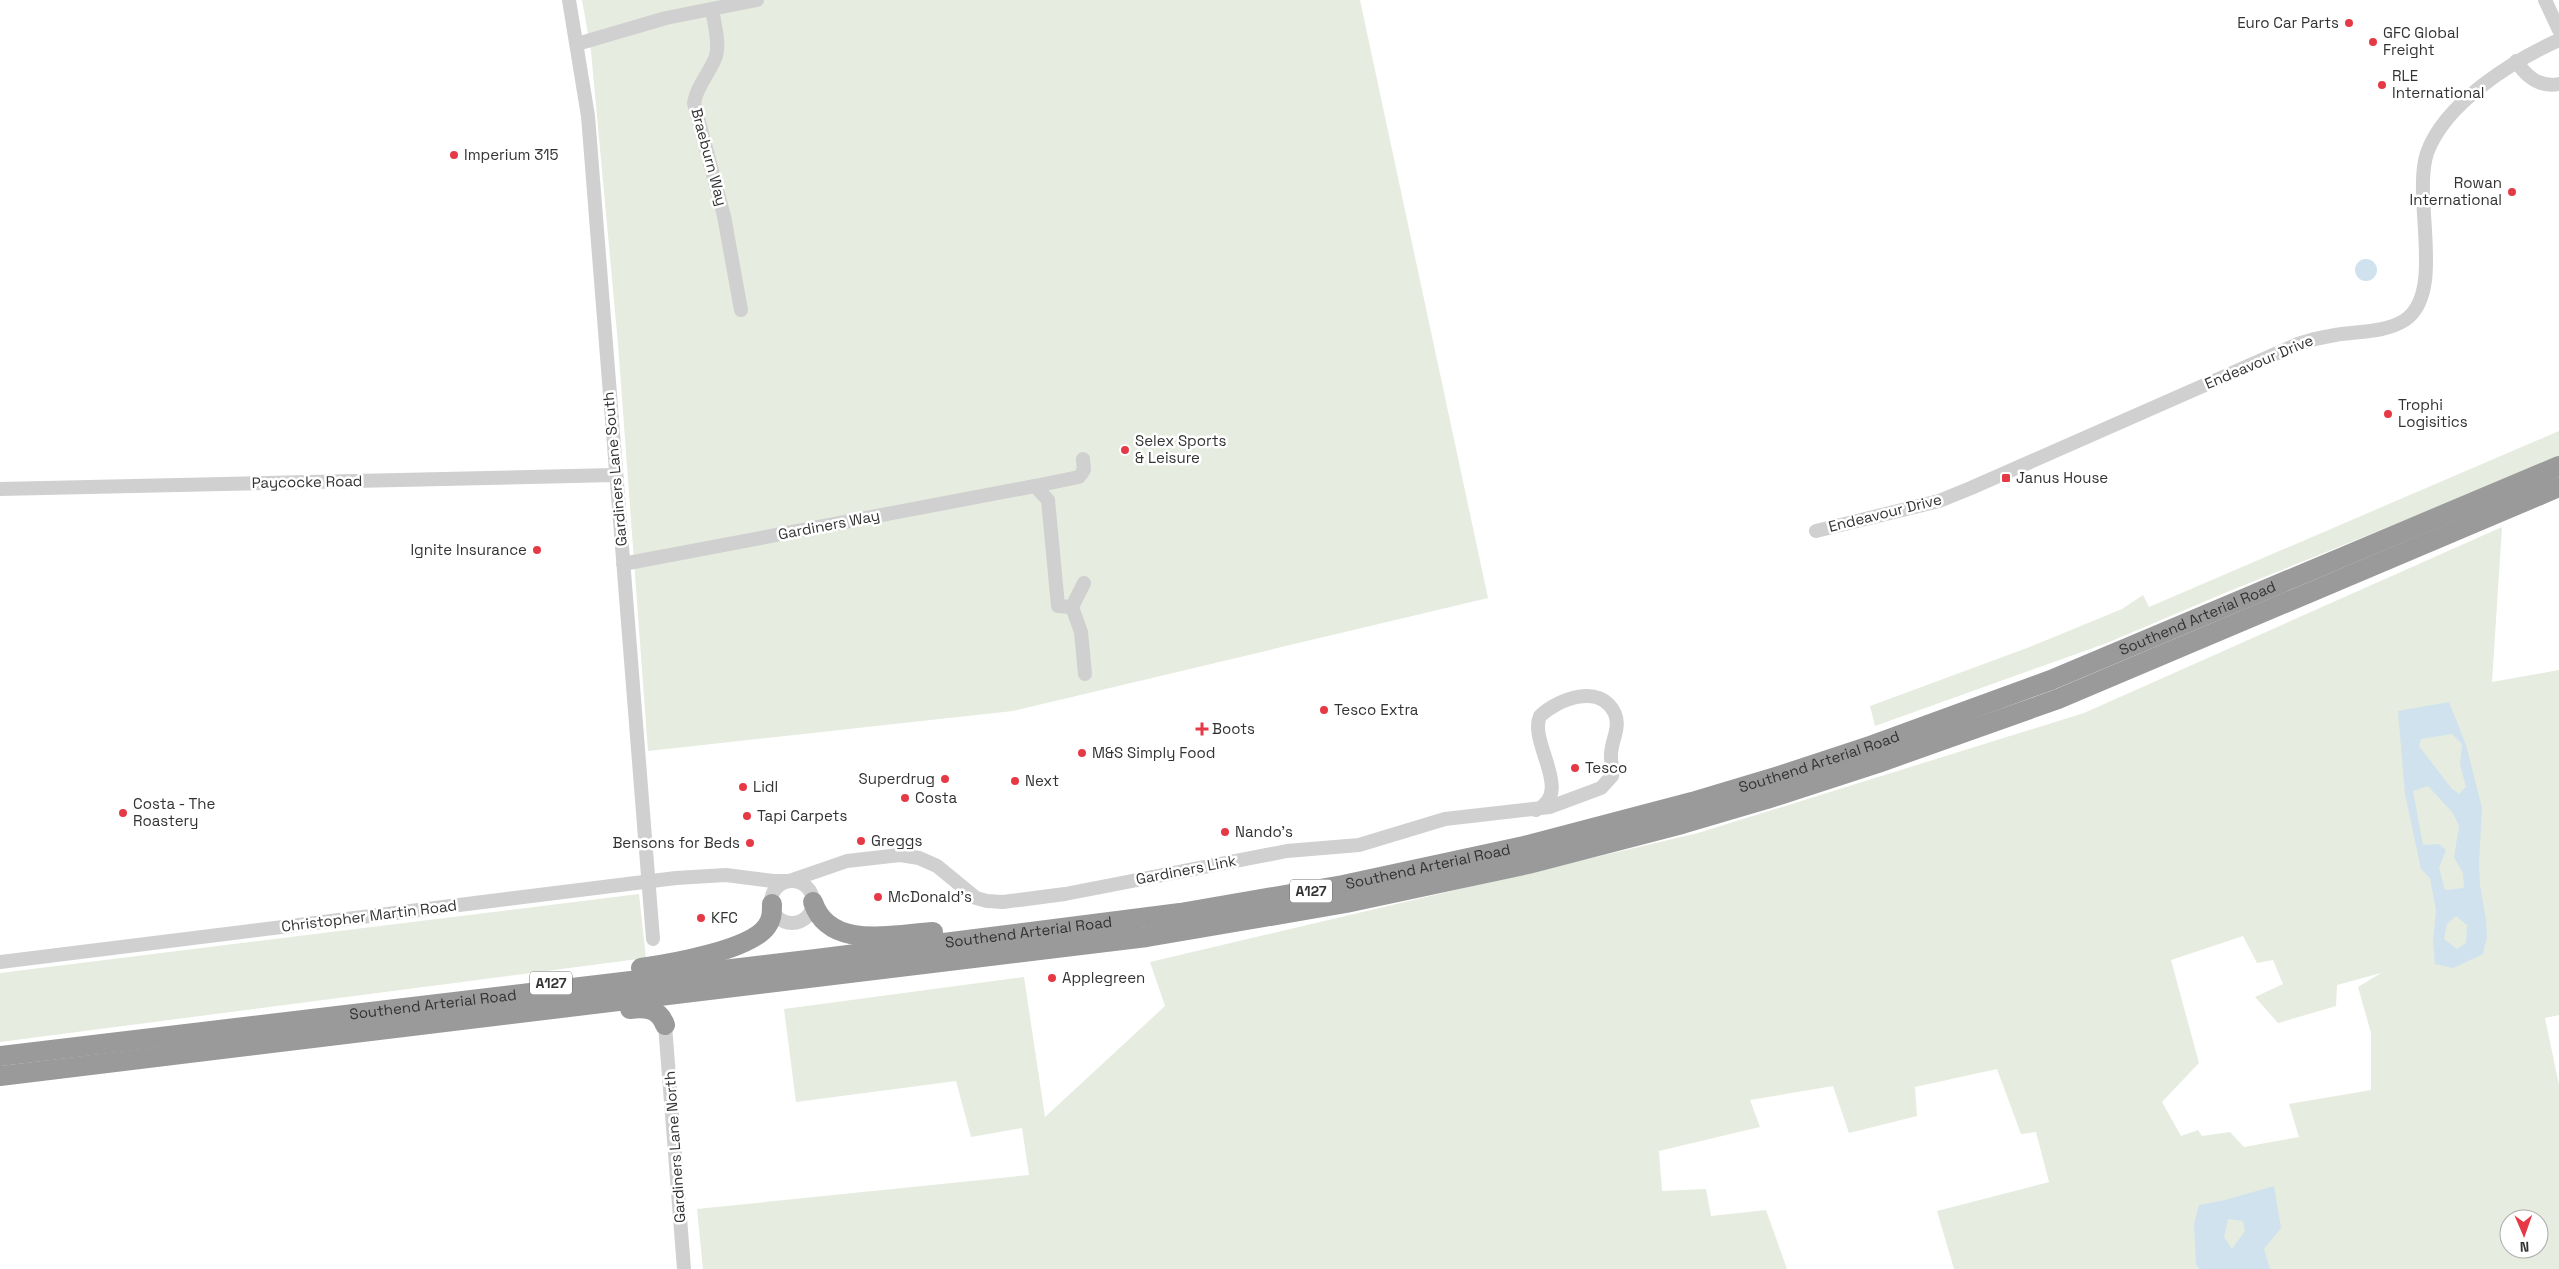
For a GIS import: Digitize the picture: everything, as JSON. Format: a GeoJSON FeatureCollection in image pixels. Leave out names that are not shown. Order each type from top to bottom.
{"type":"FeatureCollection","features":[{"type":"Feature","properties":{"kind":"highway","name":"Southend Arterial Road"},"geometry":{"type":"LineString","coordinates":[[0,1076],[369,1022],[1180,913],[1343,885],[1524,846],[1692,802],[1791,772],[1873,745],[2051,680],[2559,466]]}},
{"type":"Feature","properties":{"kind":"highway","name":"Southend Arterial Road"},"geometry":{"type":"LineString","coordinates":[[0,1056],[369,1022],[870,971],[1156,936],[1337,905],[1528,864],[1682,824],[1878,763],[2058,698],[2559,487]]}},
{"type":"Feature","properties":{"kind":"highway","name":"A127"},"geometry":{"type":"LineString","coordinates":[[813,902],[816,911],[827,924],[843,932],[868,936],[1180,913]]}},
{"type":"Feature","properties":{"kind":"highway","name":"A127"},"geometry":{"type":"LineString","coordinates":[[369,1022],[649,967],[724,950],[745,942],[764,930],[771,919],[772,904]]}},
{"type":"Feature","properties":{"kind":"highway","name":"A127"},"geometry":{"type":"LineString","coordinates":[[665,1025],[670,1011],[683,1003],[870,971]]}},
{"type":"Feature","properties":{"kind":"highway","name":"A127"},"geometry":{"type":"LineString","coordinates":[[369,1022],[642,1008],[659,1014],[665,1025]]}},
{"type":"Feature","properties":{"kind":"street","name":"Gardiners Lane South"},"geometry":{"type":"LineString","coordinates":[[569,0],[588,116],[614,475],[653,938]]}},
{"type":"Feature","properties":{"kind":"street"},"geometry":{"type":"LineString","coordinates":[[577,44],[666,18],[757,0]]}},
{"type":"Feature","properties":{"kind":"street"},"geometry":{"type":"LineString","coordinates":[[2544,0],[2559,30]]}},
{"type":"Feature","properties":{"kind":"street","name":"Braeburn Way"},"geometry":{"type":"LineString","coordinates":[[712,9],[717,44],[716,56],[694,103],[724,216],[740,310]]}},
{"type":"Feature","properties":{"kind":"street","name":"Endeavour Drive"},"geometry":{"type":"LineString","coordinates":[[1816,531],[1938,501],[2298,344],[2335,334],[2392,326],[2405,320],[2420,303],[2426,283],[2422,183],[2427,155],[2432,143],[2454,110],[2516,60],[2559,40]]}},
{"type":"Feature","properties":{"kind":"street"},"geometry":{"type":"LineString","coordinates":[[2516,60],[2525,74],[2533,80],[2544,84],[2559,84]]}},
{"type":"Feature","properties":{"kind":"street","name":"Gardiners Way"},"geometry":{"type":"LineString","coordinates":[[623,564],[1080,476],[1084,470],[1083,458]]}},
{"type":"Feature","properties":{"kind":"street","name":"Paycocke Road"},"geometry":{"type":"LineString","coordinates":[[0,489],[614,475]]}},
{"type":"Feature","properties":{"kind":"street"},"geometry":{"type":"LineString","coordinates":[[1035,486],[1048,500],[1058,606],[1072,607]]}},
{"type":"Feature","properties":{"kind":"street"},"geometry":{"type":"LineString","coordinates":[[1084,583],[1072,607],[1081,632],[1085,674]]}},
{"type":"Feature","properties":{"kind":"street","name":"Gardiners Link"},"geometry":{"type":"LineString","coordinates":[[789,881],[847,860],[881,855],[910,856],[937,866],[976,898],[1003,902],[1065,894],[1287,851],[1359,845],[1445,819],[1536,810],[1585,796],[1610,781],[1613,772],[1610,757],[1616,724],[1615,714],[1605,703],[1590,697],[1571,697],[1540,716],[1538,731],[1552,790],[1546,803],[1536,810]]}},
{"type":"Feature","properties":{"kind":"street","name":"Gardiners Link"},"geometry":{"type":"LineString","coordinates":[[813,902],[814,889],[822,875],[829,869],[847,860]]}},
{"type":"Feature","properties":{"kind":"street","name":"Christopher Martin Road"},"geometry":{"type":"LineString","coordinates":[[0,962],[648,881],[715,875],[738,876],[773,882],[789,881]]}},
{"type":"Feature","properties":{"kind":"street","name":"Christopher Martin Road"},"geometry":{"type":"LineString","coordinates":[[738,876],[749,879],[763,888],[772,904]]}},
{"type":"Feature","properties":{"kind":"street"},"geometry":{"type":"LineString","coordinates":[[789,881],[801,882],[806,885],[813,902],[805,918],[794,923],[782,920],[777,916],[772,904],[775,890],[789,881]]}},
{"type":"Feature","properties":{"kind":"street","name":"Gardiners Lane North"},"geometry":{"type":"LineString","coordinates":[[665,1025],[684,1269]]}},
{"type":"Feature","properties":{"kind":"shaded area"},"geometry":{"type":"Polygon","coordinates":[[[582,0],[1360,0],[1488,598],[1013,711],[648,751],[618,344],[591,51],[582,0]]]}},
{"type":"Feature","properties":{"kind":"shaded area"},"geometry":{"type":"Polygon","coordinates":[[[2559,431],[2559,458],[2227,592],[2107,643],[1875,726],[1870,706],[2027,648],[2122,609],[2143,595],[2149,607],[2559,431]]]}},
{"type":"Feature","properties":{"kind":"shaded area"},"geometry":{"type":"Polygon","coordinates":[[[2502,527],[2492,682],[2559,670],[2559,1015],[2545,1018],[2559,1085],[2559,1269],[1954,1269],[1937,1211],[2049,1182],[2036,1132],[2021,1134],[1997,1069],[1915,1087],[1917,1116],[1849,1133],[1833,1086],[1750,1100],[1760,1127],[1659,1151],[1662,1191],[1706,1189],[1711,1216],[1766,1210],[1787,1269],[703,1269],[697,1209],[1029,1175],[1022,1128],[971,1137],[956,1081],[796,1102],[784,1009],[1024,977],[1045,1117],[1165,1006],[1150,962],[1698,833],[2084,713],[2502,527]],[[2243,936],[2171,960],[2199,1063],[2162,1102],[2181,1136],[2198,1130],[2202,1136],[2230,1132],[2244,1147],[2299,1137],[2289,1104],[2371,1090],[2371,1033],[2358,987],[2381,973],[2337,985],[2336,1006],[2278,1023],[2255,997],[2283,984],[2273,960],[2257,963],[2243,936]]]}},
{"type":"Feature","properties":{"kind":"shaded area"},"geometry":{"type":"Polygon","coordinates":[[[639,894],[646,958],[0,1042],[0,973],[639,894]]]}},
{"type":"Feature","properties":{"kind":"water"},"geometry":{"type":"Polygon","coordinates":[[[2366,259],[2374,262],[2377,270],[2374,278],[2366,281],[2358,278],[2355,270],[2358,262],[2366,259]]]}},
{"type":"Feature","properties":{"kind":"water"},"geometry":{"type":"Polygon","coordinates":[[[2449,702],[2466,745],[2482,808],[2479,864],[2487,937],[2483,954],[2453,968],[2435,964],[2433,941],[2436,910],[2430,878],[2421,869],[2405,794],[2398,711],[2449,702]],[[2452,734],[2421,739],[2419,746],[2452,789],[2459,794],[2466,787],[2460,764],[2462,744],[2452,734]],[[2428,786],[2413,791],[2423,845],[2439,844],[2446,850],[2439,868],[2445,890],[2464,888],[2463,873],[2454,857],[2459,826],[2453,813],[2428,786]],[[2456,916],[2447,924],[2444,939],[2457,949],[2466,943],[2467,925],[2456,916]]]}},
{"type":"Feature","properties":{"kind":"water"},"geometry":{"type":"Polygon","coordinates":[[[2274,1186],[2281,1228],[2264,1249],[2270,1269],[2199,1269],[2196,1264],[2194,1224],[2199,1205],[2225,1200],[2274,1186]],[[2228,1219],[2224,1237],[2232,1249],[2245,1231],[2243,1221],[2228,1219]]]}},
{"type":"Feature","properties":{"kind":"place","name":"Euro Car Parts"},"geometry":{"type":"Point","coordinates":[2349,23]}},
{"type":"Feature","properties":{"kind":"place","name":"GFC Global Freight"},"geometry":{"type":"Point","coordinates":[2373,42]}},
{"type":"Feature","properties":{"kind":"place","name":"RLE International"},"geometry":{"type":"Point","coordinates":[2382,85]}},
{"type":"Feature","properties":{"kind":"place","name":"Imperium 315"},"geometry":{"type":"Point","coordinates":[454,155]}},
{"type":"Feature","properties":{"kind":"place","name":"Rowan International"},"geometry":{"type":"Point","coordinates":[2512,192]}},
{"type":"Feature","properties":{"kind":"place","name":"Trophi Logisitics"},"geometry":{"type":"Point","coordinates":[2388,414]}},
{"type":"Feature","properties":{"kind":"place","name":"Selex Sports & Leisure"},"geometry":{"type":"Point","coordinates":[1125,450]}},
{"type":"Feature","properties":{"kind":"place","name":"Janus House"},"geometry":{"type":"Point","coordinates":[2006,478]}},
{"type":"Feature","properties":{"kind":"place","name":"Ignite Insurance"},"geometry":{"type":"Point","coordinates":[537,550]}},
{"type":"Feature","properties":{"kind":"place","name":"Tesco Extra"},"geometry":{"type":"Point","coordinates":[1324,710]}},
{"type":"Feature","properties":{"kind":"place","name":"Boots"},"geometry":{"type":"Point","coordinates":[1202,729]}},
{"type":"Feature","properties":{"kind":"place","name":"M&S Simply Food"},"geometry":{"type":"Point","coordinates":[1082,753]}},
{"type":"Feature","properties":{"kind":"place","name":"Tesco"},"geometry":{"type":"Point","coordinates":[1575,768]}},
{"type":"Feature","properties":{"kind":"place","name":"Superdrug"},"geometry":{"type":"Point","coordinates":[945,779]}},
{"type":"Feature","properties":{"kind":"place","name":"Next"},"geometry":{"type":"Point","coordinates":[1015,781]}},
{"type":"Feature","properties":{"kind":"place","name":"Lidl"},"geometry":{"type":"Point","coordinates":[743,787]}},
{"type":"Feature","properties":{"kind":"place","name":"Costa"},"geometry":{"type":"Point","coordinates":[905,798]}},
{"type":"Feature","properties":{"kind":"place","name":"Costa - The Roastery"},"geometry":{"type":"Point","coordinates":[123,813]}},
{"type":"Feature","properties":{"kind":"place","name":"Tapi Carpets"},"geometry":{"type":"Point","coordinates":[747,816]}},
{"type":"Feature","properties":{"kind":"place","name":"Nando's"},"geometry":{"type":"Point","coordinates":[1225,832]}},
{"type":"Feature","properties":{"kind":"place","name":"Greggs"},"geometry":{"type":"Point","coordinates":[861,841]}},
{"type":"Feature","properties":{"kind":"place","name":"Bensons for Beds"},"geometry":{"type":"Point","coordinates":[750,843]}},
{"type":"Feature","properties":{"kind":"place","name":"McDonald's"},"geometry":{"type":"Point","coordinates":[878,897]}},
{"type":"Feature","properties":{"kind":"place","name":"KFC"},"geometry":{"type":"Point","coordinates":[701,918]}},
{"type":"Feature","properties":{"kind":"place","name":"Applegreen"},"geometry":{"type":"Point","coordinates":[1052,978]}}]}
